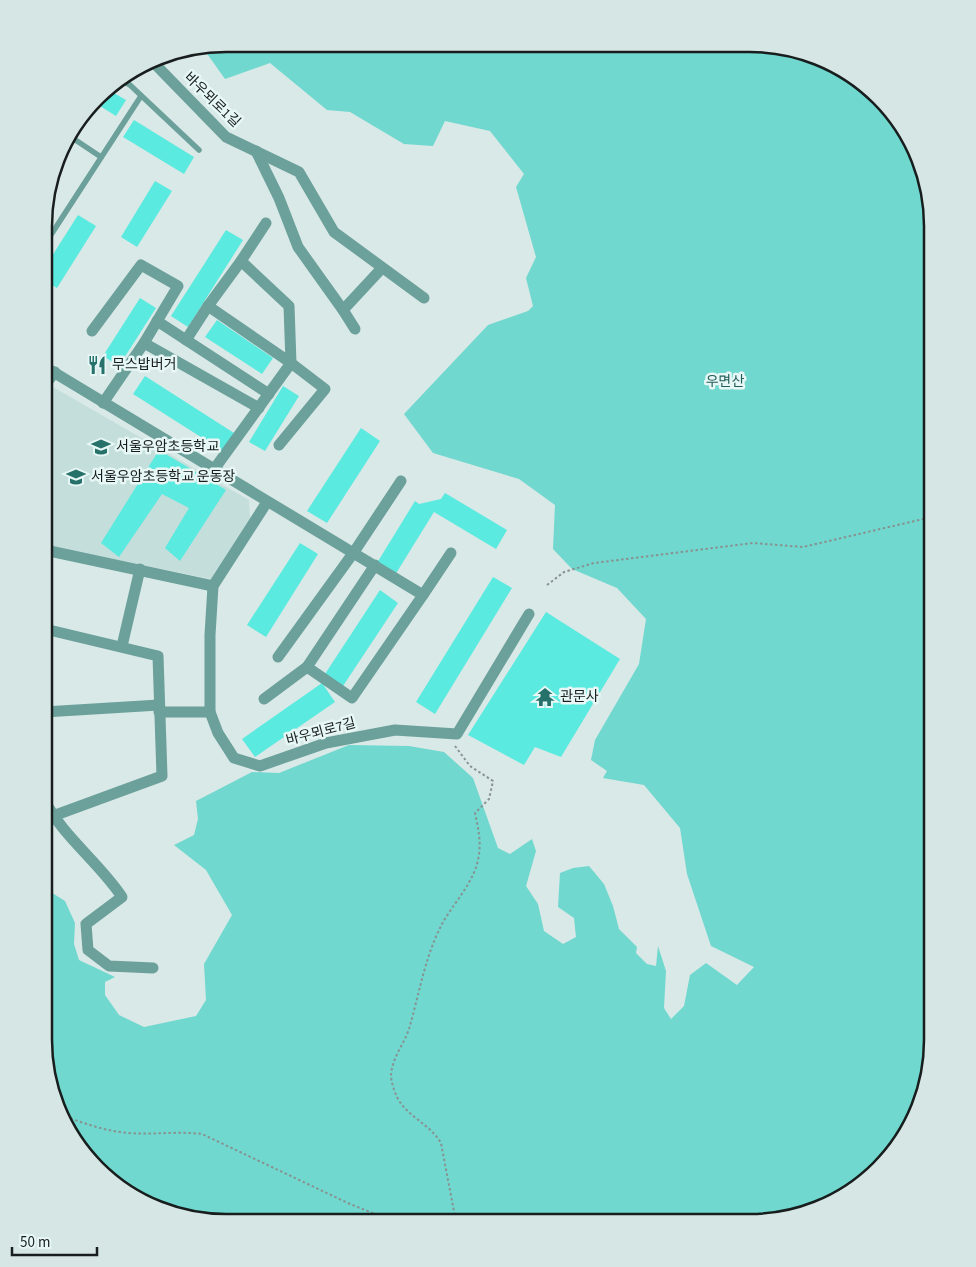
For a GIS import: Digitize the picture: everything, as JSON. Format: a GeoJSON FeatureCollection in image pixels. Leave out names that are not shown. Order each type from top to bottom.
{"type":"FeatureCollection","features":[{"type":"Feature","properties":{"kind":"street","name":"바우뫼로1길"},"geometry":{"type":"LineString","coordinates":[[158,67],[226,137],[299,172],[334,232],[424,298]]}},
{"type":"Feature","properties":{"kind":"street"},"geometry":{"type":"LineString","coordinates":[[256,152],[280,198],[298,246],[355,329]]}},
{"type":"Feature","properties":{"kind":"street"},"geometry":{"type":"LineString","coordinates":[[186,340],[266,223]]}},
{"type":"Feature","properties":{"kind":"street"},"geometry":{"type":"LineString","coordinates":[[215,468],[292,363],[289,306],[241,261]]}},
{"type":"Feature","properties":{"kind":"street"},"geometry":{"type":"LineString","coordinates":[[92,331],[141,265],[178,286],[144,343],[103,403]]}},
{"type":"Feature","properties":{"kind":"street"},"geometry":{"type":"LineString","coordinates":[[343,310],[382,268]]}},
{"type":"Feature","properties":{"kind":"street"},"geometry":{"type":"LineString","coordinates":[[208,306],[292,363],[325,390],[279,445]]}},
{"type":"Feature","properties":{"kind":"street"},"geometry":{"type":"LineString","coordinates":[[157,321],[268,394]]}},
{"type":"Feature","properties":{"kind":"street"},"geometry":{"type":"LineString","coordinates":[[144,343],[259,408]]}},
{"type":"Feature","properties":{"kind":"street"},"geometry":{"type":"LineString","coordinates":[[52,371],[423,595]]}},
{"type":"Feature","properties":{"kind":"street"},"geometry":{"type":"LineString","coordinates":[[278,657],[354,552],[401,481]]}},
{"type":"Feature","properties":{"kind":"street","name":"바우뫼로7길"},"geometry":{"type":"LineString","coordinates":[[267,502],[213,586],[210,635],[210,712],[218,733],[234,758],[260,766],[326,743],[395,730],[446,735]]}},
{"type":"Feature","properties":{"kind":"street"},"geometry":{"type":"LineString","coordinates":[[52,551],[213,586]]}},
{"type":"Feature","properties":{"kind":"street"},"geometry":{"type":"LineString","coordinates":[[307,667],[352,698],[451,553]]}},
{"type":"Feature","properties":{"kind":"street"},"geometry":{"type":"LineString","coordinates":[[264,699],[307,667],[375,565]]}},
{"type":"Feature","properties":{"kind":"street"},"geometry":{"type":"LineString","coordinates":[[122,646],[140,569]]}},
{"type":"Feature","properties":{"kind":"street"},"geometry":{"type":"LineString","coordinates":[[446,735],[457,734],[530,614]]}},
{"type":"Feature","properties":{"kind":"street"},"geometry":{"type":"LineString","coordinates":[[52,631],[158,656],[162,776],[52,815]]}},
{"type":"Feature","properties":{"kind":"street"},"geometry":{"type":"LineString","coordinates":[[52,712],[159,708],[210,712]]}},
{"type":"Feature","properties":{"kind":"street"},"geometry":{"type":"LineString","coordinates":[[52,820],[108,876],[122,896],[86,924],[88,950],[109,966],[153,968]]}},
{"type":"Feature","properties":{"kind":"lane"},"geometry":{"type":"LineString","coordinates":[[127,85],[198,150]]}},
{"type":"Feature","properties":{"kind":"lane"},"geometry":{"type":"LineString","coordinates":[[52,228],[141,96]]}},
{"type":"Feature","properties":{"kind":"lane"},"geometry":{"type":"LineString","coordinates":[[76,140],[101,157]]}},
{"type":"Feature","properties":{"kind":"path"},"geometry":{"type":"LineString","coordinates":[[547,585],[564,572],[594,562],[753,543],[803,547],[924,519]]}},
{"type":"Feature","properties":{"kind":"path"},"geometry":{"type":"LineString","coordinates":[[446,735],[470,766],[494,781],[489,799],[475,813],[480,836],[479,855],[473,876],[442,925],[420,986],[408,1031],[394,1062],[391,1076],[397,1098],[412,1115],[435,1134],[441,1143],[454,1214]]}},
{"type":"Feature","properties":{"kind":"path"},"geometry":{"type":"LineString","coordinates":[[71,1119],[89,1125],[128,1133],[182,1131],[202,1134],[375,1214]]}},
{"type":"Feature","properties":{"kind":"shaded area","name":"서울우암초등학교"},"geometry":{"type":"Polygon","coordinates":[[[52,388],[249,500],[250,518],[211,579],[52,546],[52,388]]]}},
{"type":"Feature","properties":{"kind":"green space","name":"우면산"},"geometry":{"type":"Polygon","coordinates":[[[227,52],[749,52],[772,54],[794,58],[816,66],[846,82],[880,112],[906,150],[920,193],[924,227],[923,1052],[914,1096],[906,1117],[894,1137],[864,1171],[826,1197],[783,1211],[749,1214],[204,1213],[171,1205],[150,1197],[130,1185],[96,1155],[70,1117],[58,1085],[52,1040],[52,893],[65,901],[75,923],[74,944],[79,960],[115,977],[105,982],[105,995],[119,1015],[144,1027],[196,1016],[206,1000],[204,964],[232,915],[206,870],[174,845],[194,835],[198,819],[196,801],[252,772],[279,773],[349,745],[409,746],[444,752],[473,778],[498,848],[510,854],[532,839],[536,851],[526,886],[538,904],[544,931],[563,944],[576,937],[574,918],[558,907],[560,873],[573,868],[589,866],[604,884],[613,906],[619,929],[637,947],[636,953],[647,964],[656,966],[658,946],[666,971],[664,1008],[671,1019],[684,1006],[690,975],[706,963],[737,985],[754,967],[711,946],[687,874],[680,828],[644,785],[603,778],[607,771],[591,760],[595,740],[639,664],[646,619],[617,588],[572,569],[553,549],[555,505],[519,479],[433,453],[404,414],[488,325],[528,311],[533,306],[526,278],[536,257],[516,187],[524,174],[490,131],[445,121],[433,146],[404,144],[350,112],[327,110],[270,63],[225,79],[207,54],[227,52]]]}},
{"type":"Feature","properties":{"kind":"building"},"geometry":{"type":"Polygon","coordinates":[[[115,94],[126,100],[116,116],[101,107],[115,94]]]}},
{"type":"Feature","properties":{"kind":"building"},"geometry":{"type":"Polygon","coordinates":[[[134,120],[194,157],[184,174],[123,137],[134,120]]]}},
{"type":"Feature","properties":{"kind":"building"},"geometry":{"type":"Polygon","coordinates":[[[155,181],[172,191],[137,247],[121,237],[155,181]]]}},
{"type":"Feature","properties":{"kind":"building"},"geometry":{"type":"Polygon","coordinates":[[[78,215],[96,226],[57,288],[52,285],[52,256],[78,215]]]}},
{"type":"Feature","properties":{"kind":"building"},"geometry":{"type":"Polygon","coordinates":[[[226,230],[243,240],[188,327],[171,316],[226,230]]]}},
{"type":"Feature","properties":{"kind":"building"},"geometry":{"type":"Polygon","coordinates":[[[140,298],[156,308],[119,366],[103,356],[140,298]]]}},
{"type":"Feature","properties":{"kind":"building"},"geometry":{"type":"Polygon","coordinates":[[[217,320],[273,358],[262,374],[205,337],[217,320]]]}},
{"type":"Feature","properties":{"kind":"building"},"geometry":{"type":"Polygon","coordinates":[[[145,376],[234,433],[223,451],[133,394],[145,376]]]}},
{"type":"Feature","properties":{"kind":"building"},"geometry":{"type":"Polygon","coordinates":[[[283,386],[299,396],[265,451],[249,442],[283,386]]]}},
{"type":"Feature","properties":{"kind":"building"},"geometry":{"type":"Polygon","coordinates":[[[361,428],[380,441],[327,523],[307,511],[361,428]]]}},
{"type":"Feature","properties":{"kind":"building","name":"서울우암초등학교"},"geometry":{"type":"Polygon","coordinates":[[[159,450],[226,490],[180,561],[165,548],[189,508],[162,494],[119,557],[101,543],[159,450]]]}},
{"type":"Feature","properties":{"kind":"building"},"geometry":{"type":"Polygon","coordinates":[[[445,493],[507,530],[496,549],[434,512],[395,575],[377,563],[415,501],[419,504],[441,499],[445,493]]]}},
{"type":"Feature","properties":{"kind":"building"},"geometry":{"type":"Polygon","coordinates":[[[300,543],[318,554],[266,637],[247,625],[300,543]]]}},
{"type":"Feature","properties":{"kind":"building"},"geometry":{"type":"Polygon","coordinates":[[[493,577],[512,588],[435,714],[416,702],[493,577]]]}},
{"type":"Feature","properties":{"kind":"building"},"geometry":{"type":"Polygon","coordinates":[[[380,590],[398,603],[343,686],[325,674],[380,590]]]}},
{"type":"Feature","properties":{"kind":"building","name":"관문사"},"geometry":{"type":"Polygon","coordinates":[[[546,612],[620,659],[561,757],[535,747],[524,765],[468,735],[546,612]]]}},
{"type":"Feature","properties":{"kind":"building"},"geometry":{"type":"Polygon","coordinates":[[[322,683],[335,702],[255,757],[242,739],[322,683]]]}},
{"type":"Feature","properties":{"kind":"place","name":"무스밥버거"},"geometry":{"type":"Point","coordinates":[97,365]}},
{"type":"Feature","properties":{"kind":"place","name":"서울우암초등학교"},"geometry":{"type":"Point","coordinates":[101,447]}},
{"type":"Feature","properties":{"kind":"place","name":"서울우암초등학교 운동장"},"geometry":{"type":"Point","coordinates":[76,477]}},
{"type":"Feature","properties":{"kind":"place","name":"관문사"},"geometry":{"type":"Point","coordinates":[545,697]}}]}
